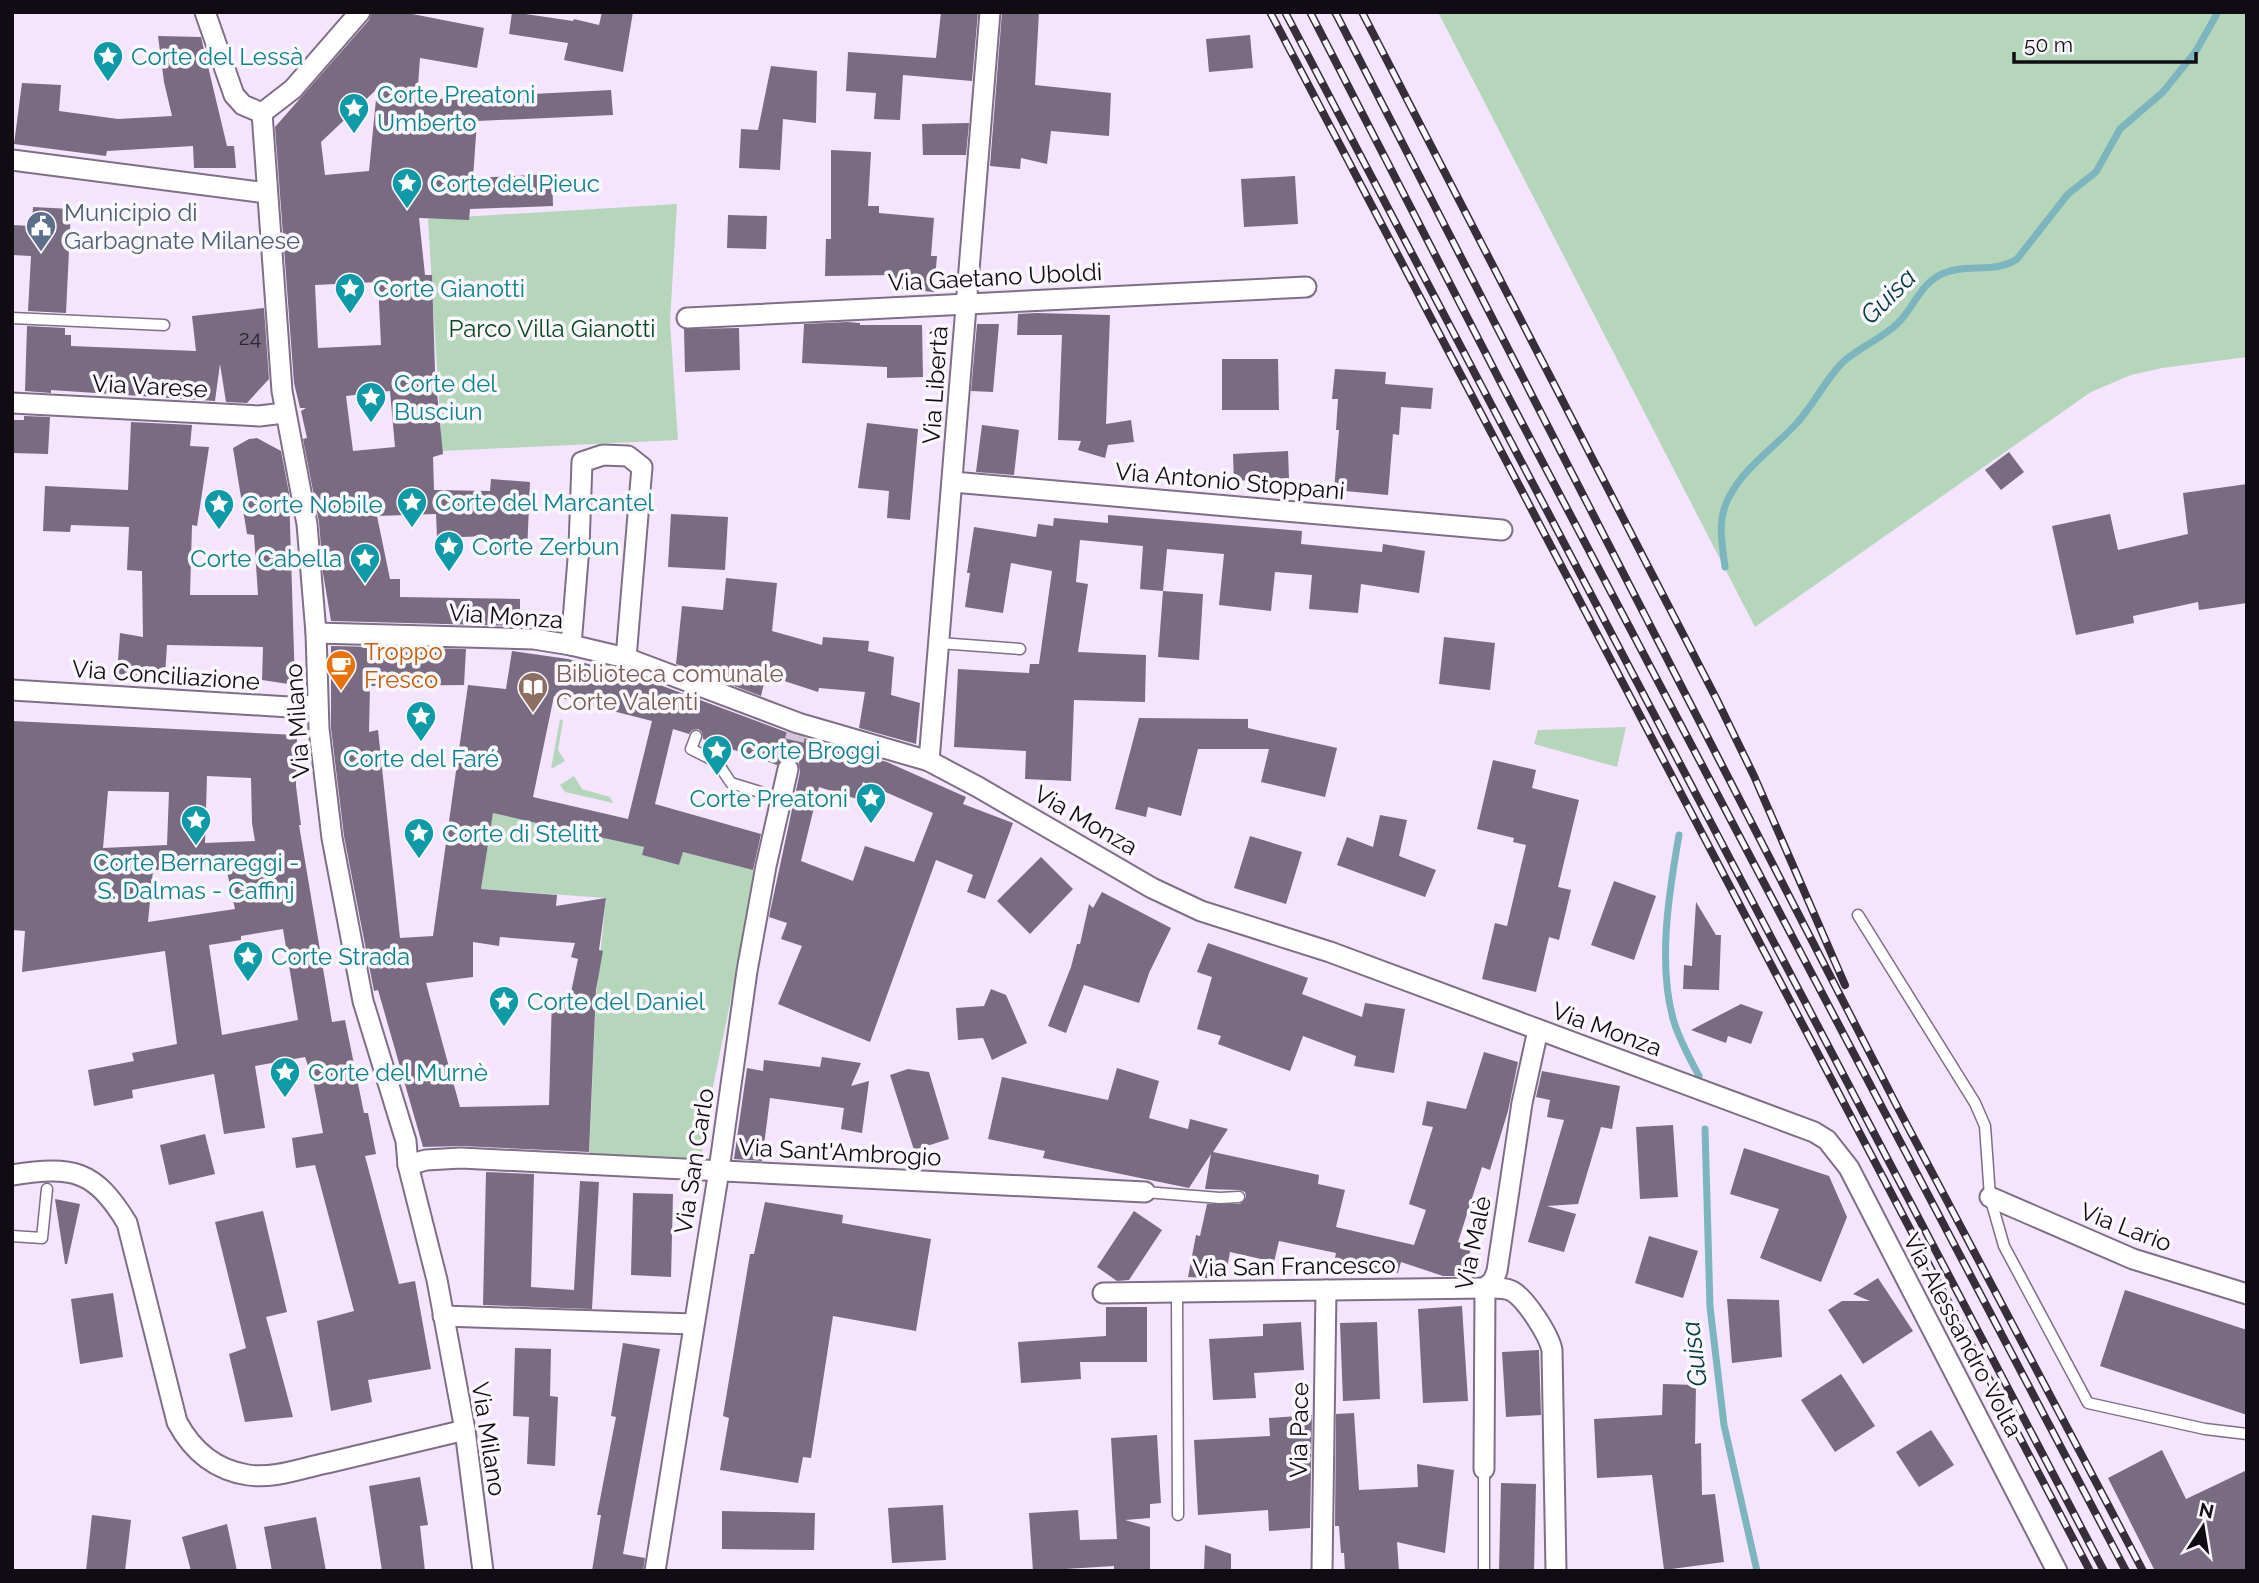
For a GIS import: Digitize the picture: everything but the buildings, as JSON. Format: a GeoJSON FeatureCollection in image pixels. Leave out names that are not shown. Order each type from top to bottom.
{"type":"FeatureCollection","features":[{"type":"Feature","properties":{"kind":"street"},"geometry":{"type":"LineString","coordinates":[[205,12],[234,95],[243,105],[262,113],[293,89],[360,12]]}},
{"type":"Feature","properties":{"kind":"street","name":"Via Libertà"},"geometry":{"type":"LineString","coordinates":[[929,761],[990,12]]}},
{"type":"Feature","properties":{"kind":"street","name":"Via Milano"},"geometry":{"type":"LineString","coordinates":[[262,113],[285,413],[307,524],[317,633],[317,705],[332,838],[363,1001],[406,1141],[408,1165],[437,1280],[465,1430],[482,1571]]}},
{"type":"Feature","properties":{"kind":"street"},"geometry":{"type":"LineString","coordinates":[[12,160],[267,193]]}},
{"type":"Feature","properties":{"kind":"street","name":"Via Gaetano Uboldi"},"geometry":{"type":"LineString","coordinates":[[687,318],[1306,287]]}},
{"type":"Feature","properties":{"kind":"street","name":"Via Varese"},"geometry":{"type":"LineString","coordinates":[[12,403],[259,416],[285,413]]}},
{"type":"Feature","properties":{"kind":"street"},"geometry":{"type":"LineString","coordinates":[[571,645],[582,462],[603,455],[628,456],[642,467],[625,658]]}},
{"type":"Feature","properties":{"kind":"street","name":"Via Antonio Stoppani"},"geometry":{"type":"LineString","coordinates":[[953,482],[1502,530]]}},
{"type":"Feature","properties":{"kind":"street","name":"Via Monza"},"geometry":{"type":"LineString","coordinates":[[317,633],[534,639],[625,658],[708,694],[797,726],[929,761],[1152,888],[1201,911],[1330,953],[1814,1132]]}},
{"type":"Feature","properties":{"kind":"street","name":"Via Conciliazione"},"geometry":{"type":"LineString","coordinates":[[12,690],[289,707],[317,705]]}},
{"type":"Feature","properties":{"kind":"street","name":"Via San Carlo"},"geometry":{"type":"LineString","coordinates":[[675,1571],[656,1567],[719,1170],[747,971],[766,866],[788,769]]}},
{"type":"Feature","properties":{"kind":"street","name":"Via Malè"},"geometry":{"type":"LineString","coordinates":[[1484,1469],[1485,1288],[1497,1271],[1522,1103],[1538,1030]]}},
{"type":"Feature","properties":{"kind":"street","name":"Via Alessandro Volta"},"geometry":{"type":"LineString","coordinates":[[1814,1132],[1826,1140],[1849,1168],[2057,1571]]}},
{"type":"Feature","properties":{"kind":"street","name":"Via Sant'Ambrogio"},"geometry":{"type":"LineString","coordinates":[[408,1165],[426,1160],[461,1158],[1145,1192]]}},
{"type":"Feature","properties":{"kind":"street"},"geometry":{"type":"LineString","coordinates":[[12,1175],[44,1170],[72,1173],[94,1181],[111,1196],[128,1223],[177,1422],[186,1440],[203,1457],[223,1468],[249,1475],[281,1473],[465,1430]]}},
{"type":"Feature","properties":{"kind":"street","name":"Via Lario"},"geometry":{"type":"LineString","coordinates":[[1990,1197],[2133,1259],[2247,1294]]}},
{"type":"Feature","properties":{"kind":"street","name":"Via San Francesco"},"geometry":{"type":"LineString","coordinates":[[1103,1293],[1485,1288],[1504,1288],[1514,1292],[1550,1342],[1553,1366],[1556,1571]]}},
{"type":"Feature","properties":{"kind":"street","name":"Via Pace"},"geometry":{"type":"LineString","coordinates":[[1322,1571],[1326,1290]]}},
{"type":"Feature","properties":{"kind":"street"},"geometry":{"type":"LineString","coordinates":[[443,1316],[693,1324]]}},
{"type":"Feature","properties":{"kind":"lane"},"geometry":{"type":"LineString","coordinates":[[12,317],[164,325]]}},
{"type":"Feature","properties":{"kind":"lane"},"geometry":{"type":"LineString","coordinates":[[939,643],[1020,649]]}},
{"type":"Feature","properties":{"kind":"lane"},"geometry":{"type":"LineString","coordinates":[[696,736],[691,749],[717,762],[731,783],[770,795]]}},
{"type":"Feature","properties":{"kind":"lane"},"geometry":{"type":"LineString","coordinates":[[1858,915],[1975,1103],[1985,1126],[1990,1197],[2004,1246],[2088,1403],[2205,1429],[2247,1434]]}},
{"type":"Feature","properties":{"kind":"lane"},"geometry":{"type":"LineString","coordinates":[[12,1236],[42,1238],[47,1189]]}},
{"type":"Feature","properties":{"kind":"lane"},"geometry":{"type":"LineString","coordinates":[[1145,1192],[1239,1197]]}},
{"type":"Feature","properties":{"kind":"lane"},"geometry":{"type":"LineString","coordinates":[[1177,1293],[1178,1515]]}},
{"type":"Feature","properties":{"kind":"lane"},"geometry":{"type":"LineString","coordinates":[[1484,1469],[1484,1571]]}},
{"type":"Feature","properties":{"kind":"green space"},"geometry":{"type":"Polygon","coordinates":[[[1438,12],[2247,12],[2247,357],[2162,368],[2131,375],[2091,392],[1755,627],[1438,12]]]}},
{"type":"Feature","properties":{"kind":"green space","name":"Parco Villa Gianotti"},"geometry":{"type":"Polygon","coordinates":[[[677,204],[670,322],[678,440],[442,451],[428,219],[677,204]]]}},
{"type":"Feature","properties":{"kind":"green space"},"geometry":{"type":"Polygon","coordinates":[[[560,719],[563,721],[558,750],[565,761],[551,769],[560,719]]]}},
{"type":"Feature","properties":{"kind":"green space"},"geometry":{"type":"Polygon","coordinates":[[[1626,727],[1617,767],[1534,744],[1538,730],[1626,727]]]}},
{"type":"Feature","properties":{"kind":"green space"},"geometry":{"type":"Polygon","coordinates":[[[574,776],[582,789],[610,797],[613,803],[565,792],[560,785],[574,776]]]}},
{"type":"Feature","properties":{"kind":"green space"},"geometry":{"type":"Polygon","coordinates":[[[493,812],[644,847],[642,855],[679,865],[683,852],[757,871],[705,1126],[701,1160],[589,1158],[596,997],[606,898],[481,889],[493,812]]]}},
{"type":"Feature","properties":{"kind":"waterway","name":"Guisa"},"geometry":{"type":"LineString","coordinates":[[1725,567],[1721,524],[1728,499],[1750,468],[1802,417],[1841,364],[1898,323],[1923,289],[1936,277],[1953,270],[2000,266],[2017,259],[2068,194],[2096,172],[2120,129],[2163,92],[2196,51],[2218,12]]}},
{"type":"Feature","properties":{"kind":"waterway","name":"Guisa"},"geometry":{"type":"LineString","coordinates":[[1679,835],[1666,928],[1666,977],[1674,1022],[1699,1076]]}},
{"type":"Feature","properties":{"kind":"waterway","name":"Guisa"},"geometry":{"type":"LineString","coordinates":[[1705,1129],[1710,1307],[1724,1425],[1757,1571]]}},
{"type":"Feature","properties":{"kind":"tunnel"},"geometry":{"type":"LineString","coordinates":[[788,769],[797,729]]}},
{"type":"Feature","properties":{"kind":"railway"},"geometry":{"type":"LineString","coordinates":[[1270,12],[2090,1571]]}},
{"type":"Feature","properties":{"kind":"railway"},"geometry":{"type":"LineString","coordinates":[[1285,12],[2104,1571]]}},
{"type":"Feature","properties":{"kind":"railway"},"geometry":{"type":"LineString","coordinates":[[1310,12],[1502,385],[2126,1571]]}},
{"type":"Feature","properties":{"kind":"railway"},"geometry":{"type":"LineString","coordinates":[[1335,12],[1899,1110],[2143,1571]]}},
{"type":"Feature","properties":{"kind":"railway"},"geometry":{"type":"LineString","coordinates":[[1362,12],[1717,700],[1754,776],[1845,985]]}},
{"type":"Feature","properties":{"kind":"place","name":"Corte del Lessà"},"geometry":{"type":"Point","coordinates":[108,83]}},
{"type":"Feature","properties":{"kind":"place","name":"Corte Preatoni Umberto"},"geometry":{"type":"Point","coordinates":[354,135]}},
{"type":"Feature","properties":{"kind":"place","name":"Corte del Pieuc"},"geometry":{"type":"Point","coordinates":[407,210]}},
{"type":"Feature","properties":{"kind":"place","name":"Municipio di Garbagnate Milanese"},"geometry":{"type":"Point","coordinates":[41,253]}},
{"type":"Feature","properties":{"kind":"place","name":"Corte Gianotti"},"geometry":{"type":"Point","coordinates":[350,315]}},
{"type":"Feature","properties":{"kind":"place","name":"Corte del Busciun"},"geometry":{"type":"Point","coordinates":[371,424]}},
{"type":"Feature","properties":{"kind":"place","name":"Corte del Marcantel"},"geometry":{"type":"Point","coordinates":[412,529]}},
{"type":"Feature","properties":{"kind":"place","name":"Corte Nobile"},"geometry":{"type":"Point","coordinates":[219,531]}},
{"type":"Feature","properties":{"kind":"place","name":"Corte Zerbun"},"geometry":{"type":"Point","coordinates":[449,573]}},
{"type":"Feature","properties":{"kind":"place","name":"Corte Cabella"},"geometry":{"type":"Point","coordinates":[365,585]}},
{"type":"Feature","properties":{"kind":"place","name":"Troppo Fresco"},"geometry":{"type":"Point","coordinates":[341,692]}},
{"type":"Feature","properties":{"kind":"place","name":"Biblioteca comunale Corte Valenti"},"geometry":{"type":"Point","coordinates":[533,714]}},
{"type":"Feature","properties":{"kind":"place","name":"Corte del Faré"},"geometry":{"type":"Point","coordinates":[421,743]}},
{"type":"Feature","properties":{"kind":"place","name":"Corte Broggi"},"geometry":{"type":"Point","coordinates":[717,777]}},
{"type":"Feature","properties":{"kind":"place","name":"Corte Preatoni"},"geometry":{"type":"Point","coordinates":[871,825]}},
{"type":"Feature","properties":{"kind":"place","name":"Corte Bernareggi - S. Dalmas - Caffinj"},"geometry":{"type":"Point","coordinates":[196,847]}},
{"type":"Feature","properties":{"kind":"place","name":"Corte di Stelitt"},"geometry":{"type":"Point","coordinates":[419,860]}},
{"type":"Feature","properties":{"kind":"place","name":"Corte Strada"},"geometry":{"type":"Point","coordinates":[248,983]}},
{"type":"Feature","properties":{"kind":"place","name":"Corte del Daniel"},"geometry":{"type":"Point","coordinates":[504,1028]}},
{"type":"Feature","properties":{"kind":"place","name":"Corte del Murnè"},"geometry":{"type":"Point","coordinates":[285,1099]}}]}
